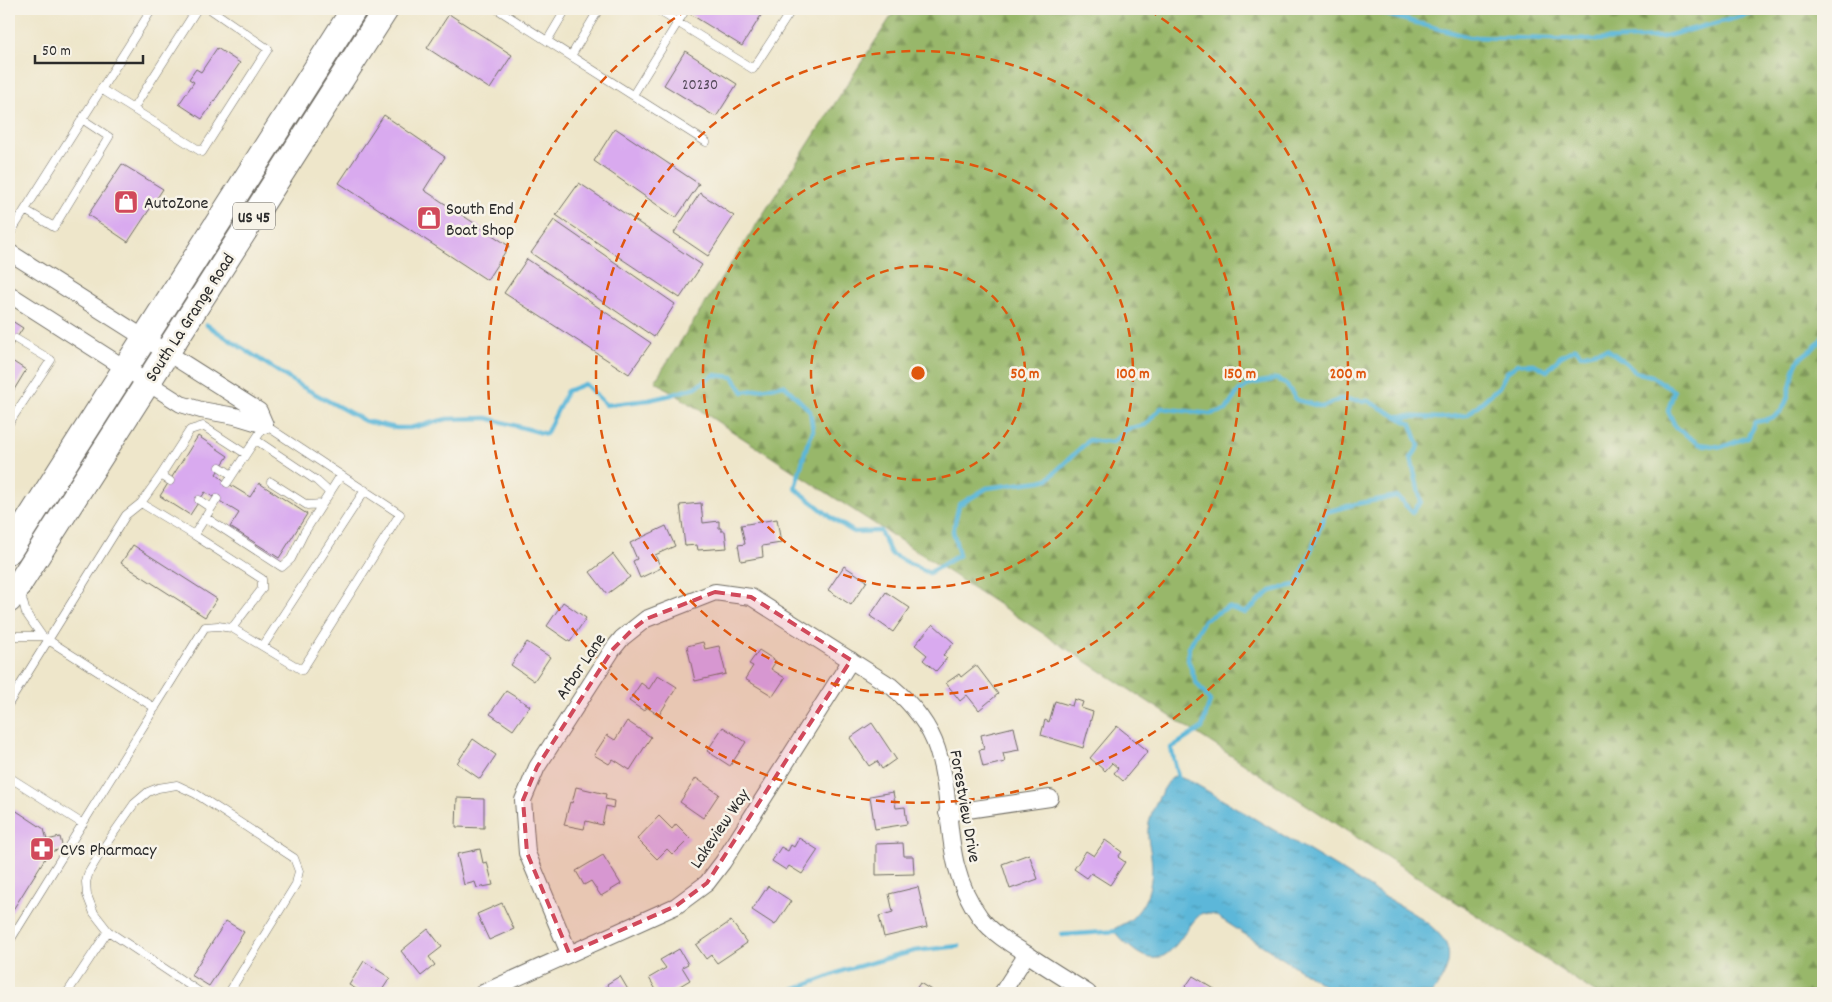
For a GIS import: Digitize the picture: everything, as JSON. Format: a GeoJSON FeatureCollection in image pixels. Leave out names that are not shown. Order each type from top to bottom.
{"type":"FeatureCollection","features":[{"type":"Feature","properties":{"kind":"main road","name":"South La Grange Road"},"geometry":{"type":"LineString","coordinates":[[9,551],[354,9]]}},
{"type":"Feature","properties":{"kind":"main road","name":"South La Grange Road"},"geometry":{"type":"LineString","coordinates":[[9,600],[386,9]]}},
{"type":"Feature","properties":{"kind":"street"},"geometry":{"type":"LineString","coordinates":[[9,252],[259,411],[265,425]]}},
{"type":"Feature","properties":{"kind":"street"},"geometry":{"type":"LineString","coordinates":[[9,294],[181,404],[265,425]]}},
{"type":"Feature","properties":{"kind":"street","name":"Arbor Lane"},"geometry":{"type":"LineString","coordinates":[[569,953],[527,853],[522,800],[537,767],[622,638],[646,619],[714,592],[750,597],[851,660]]}},
{"type":"Feature","properties":{"kind":"street","name":"Forestview Drive"},"geometry":{"type":"LineString","coordinates":[[851,660],[900,694],[920,716],[929,731],[937,748],[942,767],[952,850],[958,874],[970,902],[981,918],[1006,941],[1088,993]]}},
{"type":"Feature","properties":{"kind":"street","name":"Lakeview Way"},"geometry":{"type":"LineString","coordinates":[[483,993],[676,906],[707,883],[723,862],[851,660]]}},
{"type":"Feature","properties":{"kind":"street"},"geometry":{"type":"LineString","coordinates":[[948,813],[1050,798]]}},
{"type":"Feature","properties":{"kind":"street"},"geometry":{"type":"LineString","coordinates":[[1002,993],[1027,954]]}},
{"type":"Feature","properties":{"kind":"lane"},"geometry":{"type":"LineString","coordinates":[[9,235],[152,9]]}},
{"type":"Feature","properties":{"kind":"lane"},"geometry":{"type":"LineString","coordinates":[[133,109],[196,9]]}},
{"type":"Feature","properties":{"kind":"lane"},"geometry":{"type":"LineString","coordinates":[[101,89],[202,152],[268,48],[210,9]]}},
{"type":"Feature","properties":{"kind":"lane"},"geometry":{"type":"LineString","coordinates":[[497,9],[706,142]]}},
{"type":"Feature","properties":{"kind":"lane"},"geometry":{"type":"LineString","coordinates":[[546,41],[566,9]]}},
{"type":"Feature","properties":{"kind":"lane"},"geometry":{"type":"LineString","coordinates":[[571,56],[600,9]]}},
{"type":"Feature","properties":{"kind":"lane"},"geometry":{"type":"LineString","coordinates":[[656,9],[753,69],[792,9]]}},
{"type":"Feature","properties":{"kind":"lane"},"geometry":{"type":"LineString","coordinates":[[633,95],[686,9]]}},
{"type":"Feature","properties":{"kind":"lane"},"geometry":{"type":"LineString","coordinates":[[25,210],[54,227],[109,137],[82,119]]}},
{"type":"Feature","properties":{"kind":"lane"},"geometry":{"type":"LineString","coordinates":[[9,423],[51,360],[16,339]]}},
{"type":"Feature","properties":{"kind":"lane"},"geometry":{"type":"LineString","coordinates":[[9,942],[205,627],[232,628],[302,670],[400,514],[265,425],[227,483]]}},
{"type":"Feature","properties":{"kind":"lane"},"geometry":{"type":"LineString","coordinates":[[9,702],[45,638],[113,533],[126,515],[141,503],[190,430],[203,426],[246,454]]}},
{"type":"Feature","properties":{"kind":"lane"},"geometry":{"type":"LineString","coordinates":[[256,440],[317,481],[330,493]]}},
{"type":"Feature","properties":{"kind":"lane"},"geometry":{"type":"LineString","coordinates":[[182,443],[190,450]]}},
{"type":"Feature","properties":{"kind":"lane"},"geometry":{"type":"LineString","coordinates":[[172,459],[180,465]]}},
{"type":"Feature","properties":{"kind":"lane"},"geometry":{"type":"LineString","coordinates":[[220,467],[232,475]]}},
{"type":"Feature","properties":{"kind":"lane"},"geometry":{"type":"LineString","coordinates":[[161,475],[170,481]]}},
{"type":"Feature","properties":{"kind":"lane"},"geometry":{"type":"LineString","coordinates":[[205,517],[282,567],[292,559],[304,533],[341,475]]}},
{"type":"Feature","properties":{"kind":"lane"},"geometry":{"type":"LineString","coordinates":[[271,482],[307,505],[322,504]]}},
{"type":"Feature","properties":{"kind":"lane"},"geometry":{"type":"LineString","coordinates":[[263,646],[364,490]]}},
{"type":"Feature","properties":{"kind":"lane"},"geometry":{"type":"LineString","coordinates":[[194,535],[217,499]]}},
{"type":"Feature","properties":{"kind":"lane"},"geometry":{"type":"LineString","coordinates":[[200,500],[211,508]]}},
{"type":"Feature","properties":{"kind":"lane"},"geometry":{"type":"LineString","coordinates":[[141,503],[262,579],[262,589],[232,628]]}},
{"type":"Feature","properties":{"kind":"lane"},"geometry":{"type":"LineString","coordinates":[[27,572],[22,598],[26,613],[45,638],[155,708]]}},
{"type":"Feature","properties":{"kind":"lane"},"geometry":{"type":"LineString","coordinates":[[9,637],[45,638]]}},
{"type":"Feature","properties":{"kind":"lane"},"geometry":{"type":"LineString","coordinates":[[9,778],[82,824]]}},
{"type":"Feature","properties":{"kind":"lane"},"geometry":{"type":"LineString","coordinates":[[201,993],[108,930],[94,913],[88,896],[86,882],[89,872],[106,844],[134,804],[148,792],[158,788],[177,786],[196,794],[294,858],[299,871],[296,884],[230,992],[226,993]]}},
{"type":"Feature","properties":{"kind":"lane"},"geometry":{"type":"LineString","coordinates":[[67,993],[108,930]]}},
{"type":"Feature","properties":{"kind":"highlighted area"},"geometry":{"type":"Polygon","coordinates":[[[715,592],[751,597],[851,660],[707,883],[676,906],[569,953],[527,853],[523,800],[537,767],[613,649],[633,629],[646,619],[715,592]]]}},
{"type":"Feature","properties":{"kind":"green space"},"geometry":{"type":"Polygon","coordinates":[[[896,9],[1823,9],[1823,993],[1596,993],[655,381],[896,9]]]}},
{"type":"Feature","properties":{"kind":"water"},"geometry":{"type":"Polygon","coordinates":[[[1176,776],[1192,782],[1426,922],[1441,936],[1446,944],[1449,957],[1446,970],[1433,993],[1336,993],[1215,915],[1202,913],[1173,948],[1157,958],[1147,957],[1126,944],[1114,929],[1131,919],[1146,898],[1152,873],[1148,835],[1149,822],[1160,795],[1172,777],[1176,776]]]}},
{"type":"Feature","properties":{"kind":"building"},"geometry":{"type":"Polygon","coordinates":[[[694,9],[765,9],[742,46],[690,14],[694,9]]]}},
{"type":"Feature","properties":{"kind":"building"},"geometry":{"type":"Polygon","coordinates":[[[449,14],[512,55],[490,89],[427,48],[449,14]]]}},
{"type":"Feature","properties":{"kind":"building"},"geometry":{"type":"Polygon","coordinates":[[[217,48],[240,63],[202,119],[179,104],[194,82],[189,79],[196,69],[201,72],[217,48]]]}},
{"type":"Feature","properties":{"kind":"building"},"geometry":{"type":"Polygon","coordinates":[[[685,51],[737,84],[716,117],[664,85],[685,51]]]}},
{"type":"Feature","properties":{"kind":"building","name":"South End Boat Shop"},"geometry":{"type":"Polygon","coordinates":[[[384,115],[445,157],[424,190],[509,246],[487,280],[339,183],[384,115]]]}},
{"type":"Feature","properties":{"kind":"building"},"geometry":{"type":"Polygon","coordinates":[[[615,128],[699,184],[676,218],[594,161],[615,128]]]}},
{"type":"Feature","properties":{"kind":"building","name":"AutoZone"},"geometry":{"type":"Polygon","coordinates":[[[122,164],[163,189],[128,242],[88,215],[122,164]]]}},
{"type":"Feature","properties":{"kind":"building"},"geometry":{"type":"Polygon","coordinates":[[[579,183],[702,265],[680,298],[556,215],[579,183]]]}},
{"type":"Feature","properties":{"kind":"building"},"geometry":{"type":"Polygon","coordinates":[[[700,193],[734,216],[708,256],[674,233],[700,193]]]}},
{"type":"Feature","properties":{"kind":"building"},"geometry":{"type":"Polygon","coordinates":[[[554,220],[675,304],[654,337],[531,253],[554,220]]]}},
{"type":"Feature","properties":{"kind":"building"},"geometry":{"type":"Polygon","coordinates":[[[527,259],[651,343],[629,374],[504,293],[527,259]]]}},
{"type":"Feature","properties":{"kind":"building"},"geometry":{"type":"Polygon","coordinates":[[[9,319],[23,328],[9,350],[9,319]]]}},
{"type":"Feature","properties":{"kind":"building"},"geometry":{"type":"Polygon","coordinates":[[[9,359],[26,370],[9,398],[9,359]]]}},
{"type":"Feature","properties":{"kind":"building"},"geometry":{"type":"Polygon","coordinates":[[[198,436],[228,456],[216,474],[227,483],[250,497],[259,483],[307,514],[279,558],[230,527],[239,513],[205,492],[190,515],[160,496],[198,436]]]}},
{"type":"Feature","properties":{"kind":"building"},"geometry":{"type":"Polygon","coordinates":[[[701,503],[703,523],[719,521],[719,528],[721,528],[721,531],[725,531],[727,548],[698,550],[697,545],[685,546],[680,505],[701,503]]]}},
{"type":"Feature","properties":{"kind":"building"},"geometry":{"type":"Polygon","coordinates":[[[777,519],[781,543],[762,546],[763,557],[741,561],[738,545],[745,544],[741,525],[777,519]]]}},
{"type":"Feature","properties":{"kind":"building"},"geometry":{"type":"Polygon","coordinates":[[[666,526],[675,546],[655,555],[661,568],[640,578],[633,561],[637,559],[630,543],[666,526]]]}},
{"type":"Feature","properties":{"kind":"building"},"geometry":{"type":"Polygon","coordinates":[[[133,545],[217,599],[205,617],[121,563],[133,545]]]}},
{"type":"Feature","properties":{"kind":"building"},"geometry":{"type":"Polygon","coordinates":[[[613,554],[630,577],[607,594],[590,572],[613,554]]]}},
{"type":"Feature","properties":{"kind":"building"},"geometry":{"type":"Polygon","coordinates":[[[844,566],[867,581],[851,605],[828,590],[844,566]]]}},
{"type":"Feature","properties":{"kind":"building"},"geometry":{"type":"Polygon","coordinates":[[[886,592],[910,608],[893,632],[870,616],[886,592]]]}},
{"type":"Feature","properties":{"kind":"building"},"geometry":{"type":"Polygon","coordinates":[[[563,602],[586,618],[570,642],[547,626],[563,602]]]}},
{"type":"Feature","properties":{"kind":"building"},"geometry":{"type":"Polygon","coordinates":[[[933,624],[954,643],[943,655],[947,658],[936,671],[923,660],[927,655],[915,645],[933,624]]]}},
{"type":"Feature","properties":{"kind":"building"},"geometry":{"type":"Polygon","coordinates":[[[527,642],[550,657],[534,681],[511,665],[527,642]]]}},
{"type":"Feature","properties":{"kind":"building"},"geometry":{"type":"Polygon","coordinates":[[[703,642],[705,649],[719,646],[726,674],[695,681],[687,646],[703,642]]]}},
{"type":"Feature","properties":{"kind":"building"},"geometry":{"type":"Polygon","coordinates":[[[759,650],[776,661],[771,669],[785,678],[773,696],[745,679],[753,666],[749,664],[759,650]]]}},
{"type":"Feature","properties":{"kind":"building"},"geometry":{"type":"Polygon","coordinates":[[[976,665],[998,694],[979,710],[967,695],[960,701],[946,683],[959,674],[961,677],[976,665]]]}},
{"type":"Feature","properties":{"kind":"building"},"geometry":{"type":"Polygon","coordinates":[[[658,675],[677,687],[659,715],[646,707],[644,711],[629,701],[641,683],[649,689],[658,675]]]}},
{"type":"Feature","properties":{"kind":"building"},"geometry":{"type":"Polygon","coordinates":[[[506,691],[530,706],[513,730],[490,714],[506,691]]]}},
{"type":"Feature","properties":{"kind":"building"},"geometry":{"type":"Polygon","coordinates":[[[1074,699],[1083,702],[1081,708],[1093,712],[1083,748],[1041,735],[1045,720],[1049,722],[1055,701],[1072,706],[1074,699]]]}},
{"type":"Feature","properties":{"kind":"building"},"geometry":{"type":"Polygon","coordinates":[[[627,721],[651,737],[630,770],[613,759],[609,764],[594,755],[607,735],[615,740],[627,721]]]}},
{"type":"Feature","properties":{"kind":"building"},"geometry":{"type":"Polygon","coordinates":[[[872,723],[896,759],[882,769],[877,761],[869,766],[850,738],[872,723]]]}},
{"type":"Feature","properties":{"kind":"building"},"geometry":{"type":"Polygon","coordinates":[[[1117,726],[1148,751],[1123,781],[1114,773],[1118,768],[1112,763],[1105,771],[1090,758],[1117,726]]]}},
{"type":"Feature","properties":{"kind":"building"},"geometry":{"type":"Polygon","coordinates":[[[723,727],[746,742],[730,766],[707,751],[723,727]]]}},
{"type":"Feature","properties":{"kind":"building"},"geometry":{"type":"Polygon","coordinates":[[[1014,727],[1019,750],[1003,753],[1005,762],[983,767],[979,750],[984,749],[981,735],[1014,727]]]}},
{"type":"Feature","properties":{"kind":"building"},"geometry":{"type":"Polygon","coordinates":[[[473,739],[496,755],[480,779],[457,763],[473,739]]]}},
{"type":"Feature","properties":{"kind":"building"},"geometry":{"type":"Polygon","coordinates":[[[696,778],[719,794],[703,818],[680,802],[696,778]]]}},
{"type":"Feature","properties":{"kind":"building"},"geometry":{"type":"Polygon","coordinates":[[[576,787],[606,794],[605,799],[614,801],[613,808],[606,806],[602,825],[586,821],[584,829],[564,825],[576,787]]]}},
{"type":"Feature","properties":{"kind":"building"},"geometry":{"type":"Polygon","coordinates":[[[893,792],[896,808],[905,807],[907,824],[875,829],[870,796],[893,792]]]}},
{"type":"Feature","properties":{"kind":"building"},"geometry":{"type":"Polygon","coordinates":[[[457,798],[484,799],[484,828],[456,827],[457,798]]]}},
{"type":"Feature","properties":{"kind":"building","name":"CVS Pharmacy"},"geometry":{"type":"Polygon","coordinates":[[[9,806],[44,829],[47,840],[60,837],[63,849],[49,852],[9,916],[9,806]]]}},
{"type":"Feature","properties":{"kind":"building"},"geometry":{"type":"Polygon","coordinates":[[[659,816],[672,829],[676,824],[690,838],[673,855],[667,849],[657,859],[637,839],[659,816]]]}},
{"type":"Feature","properties":{"kind":"building"},"geometry":{"type":"Polygon","coordinates":[[[799,838],[818,850],[802,874],[789,866],[786,870],[772,861],[781,847],[788,851],[791,845],[794,847],[799,838]]]}},
{"type":"Feature","properties":{"kind":"building"},"geometry":{"type":"Polygon","coordinates":[[[1105,840],[1122,852],[1118,857],[1125,862],[1110,885],[1091,873],[1087,878],[1074,869],[1086,851],[1094,856],[1105,840]]]}},
{"type":"Feature","properties":{"kind":"building"},"geometry":{"type":"Polygon","coordinates":[[[903,843],[904,856],[913,856],[914,874],[876,875],[876,844],[903,843]]]}},
{"type":"Feature","properties":{"kind":"building"},"geometry":{"type":"Polygon","coordinates":[[[480,849],[483,863],[487,862],[493,885],[477,888],[475,882],[464,885],[457,854],[480,849]]]}},
{"type":"Feature","properties":{"kind":"building"},"geometry":{"type":"Polygon","coordinates":[[[1029,854],[1038,879],[1010,889],[1002,864],[1029,854]]]}},
{"type":"Feature","properties":{"kind":"building"},"geometry":{"type":"Polygon","coordinates":[[[603,855],[621,884],[601,896],[591,881],[584,885],[576,871],[603,855]]]}},
{"type":"Feature","properties":{"kind":"building"},"geometry":{"type":"Polygon","coordinates":[[[768,886],[791,901],[775,925],[752,910],[768,886]]]}},
{"type":"Feature","properties":{"kind":"building"},"geometry":{"type":"Polygon","coordinates":[[[918,887],[927,927],[884,937],[879,916],[893,912],[889,894],[918,887]]]}},
{"type":"Feature","properties":{"kind":"building"},"geometry":{"type":"Polygon","coordinates":[[[502,903],[514,929],[489,940],[477,914],[502,903]]]}},
{"type":"Feature","properties":{"kind":"building"},"geometry":{"type":"Polygon","coordinates":[[[226,921],[244,932],[209,986],[191,975],[226,921]]]}},
{"type":"Feature","properties":{"kind":"building"},"geometry":{"type":"Polygon","coordinates":[[[731,921],[747,943],[717,963],[711,955],[706,959],[696,945],[731,921]]]}},
{"type":"Feature","properties":{"kind":"building"},"geometry":{"type":"Polygon","coordinates":[[[428,929],[442,947],[429,957],[435,965],[421,976],[401,951],[428,929]]]}},
{"type":"Feature","properties":{"kind":"building"},"geometry":{"type":"Polygon","coordinates":[[[679,949],[688,964],[682,967],[690,980],[668,993],[658,993],[649,978],[666,968],[660,960],[679,949]]]}},
{"type":"Feature","properties":{"kind":"building"},"geometry":{"type":"Polygon","coordinates":[[[364,961],[390,978],[380,993],[363,993],[349,985],[364,961]]]}},
{"type":"Feature","properties":{"kind":"building"},"geometry":{"type":"Polygon","coordinates":[[[620,976],[630,993],[595,993],[608,986],[607,984],[620,976]]]}},
{"type":"Feature","properties":{"kind":"building"},"geometry":{"type":"Polygon","coordinates":[[[1193,976],[1221,993],[1181,993],[1193,976]]]}},
{"type":"Feature","properties":{"kind":"building"},"geometry":{"type":"Polygon","coordinates":[[[920,983],[936,993],[909,993],[913,988],[916,989],[920,983]]]}},
{"type":"Feature","properties":{"kind":"waterway"},"geometry":{"type":"LineString","coordinates":[[1377,9],[1384,14],[1469,37],[1595,40],[1662,37],[1770,9]]}},
{"type":"Feature","properties":{"kind":"waterway"},"geometry":{"type":"LineString","coordinates":[[207,325],[299,385],[365,421],[396,428],[410,428],[447,419],[487,418],[546,434],[567,391],[585,384],[606,405],[649,400],[671,395],[696,387],[714,375],[733,377],[743,392],[784,385],[810,411],[813,431],[807,445],[795,488],[832,518],[854,532],[880,531],[891,554],[929,573],[959,555],[953,531],[959,505],[987,488],[1048,479],[1089,440],[1112,443],[1127,429],[1145,425],[1161,408],[1210,414],[1226,410],[1238,392],[1250,384],[1277,379],[1285,383],[1297,400],[1323,407],[1340,399],[1368,401],[1411,424],[1419,446],[1411,458],[1421,502],[1412,512],[1397,496],[1326,512],[1298,584],[1271,591],[1245,613],[1228,607],[1204,620],[1189,647],[1188,660],[1196,682],[1210,701],[1202,728],[1171,748],[1179,781]]}},
{"type":"Feature","properties":{"kind":"waterway"},"geometry":{"type":"LineString","coordinates":[[1400,416],[1440,418],[1467,415],[1499,387],[1507,372],[1518,364],[1534,364],[1547,371],[1560,357],[1576,348],[1581,355],[1607,349],[1635,372],[1652,376],[1674,391],[1668,411],[1676,428],[1699,444],[1722,447],[1748,437],[1755,422],[1774,417],[1780,412],[1787,401],[1797,362],[1818,344],[1823,336]]}},
{"type":"Feature","properties":{"kind":"waterway"},"geometry":{"type":"LineString","coordinates":[[1062,935],[1120,931]]}},
{"type":"Feature","properties":{"kind":"waterway"},"geometry":{"type":"LineString","coordinates":[[785,993],[845,970],[914,951],[959,946]]}},
{"type":"Feature","properties":{"kind":"place","name":"AutoZone"},"geometry":{"type":"Point","coordinates":[126,202]}},
{"type":"Feature","properties":{"kind":"place","name":"South End Boat Shop"},"geometry":{"type":"Point","coordinates":[429,218]}},
{"type":"Feature","properties":{"kind":"place","name":"CVS Pharmacy"},"geometry":{"type":"Point","coordinates":[42,849]}}]}
